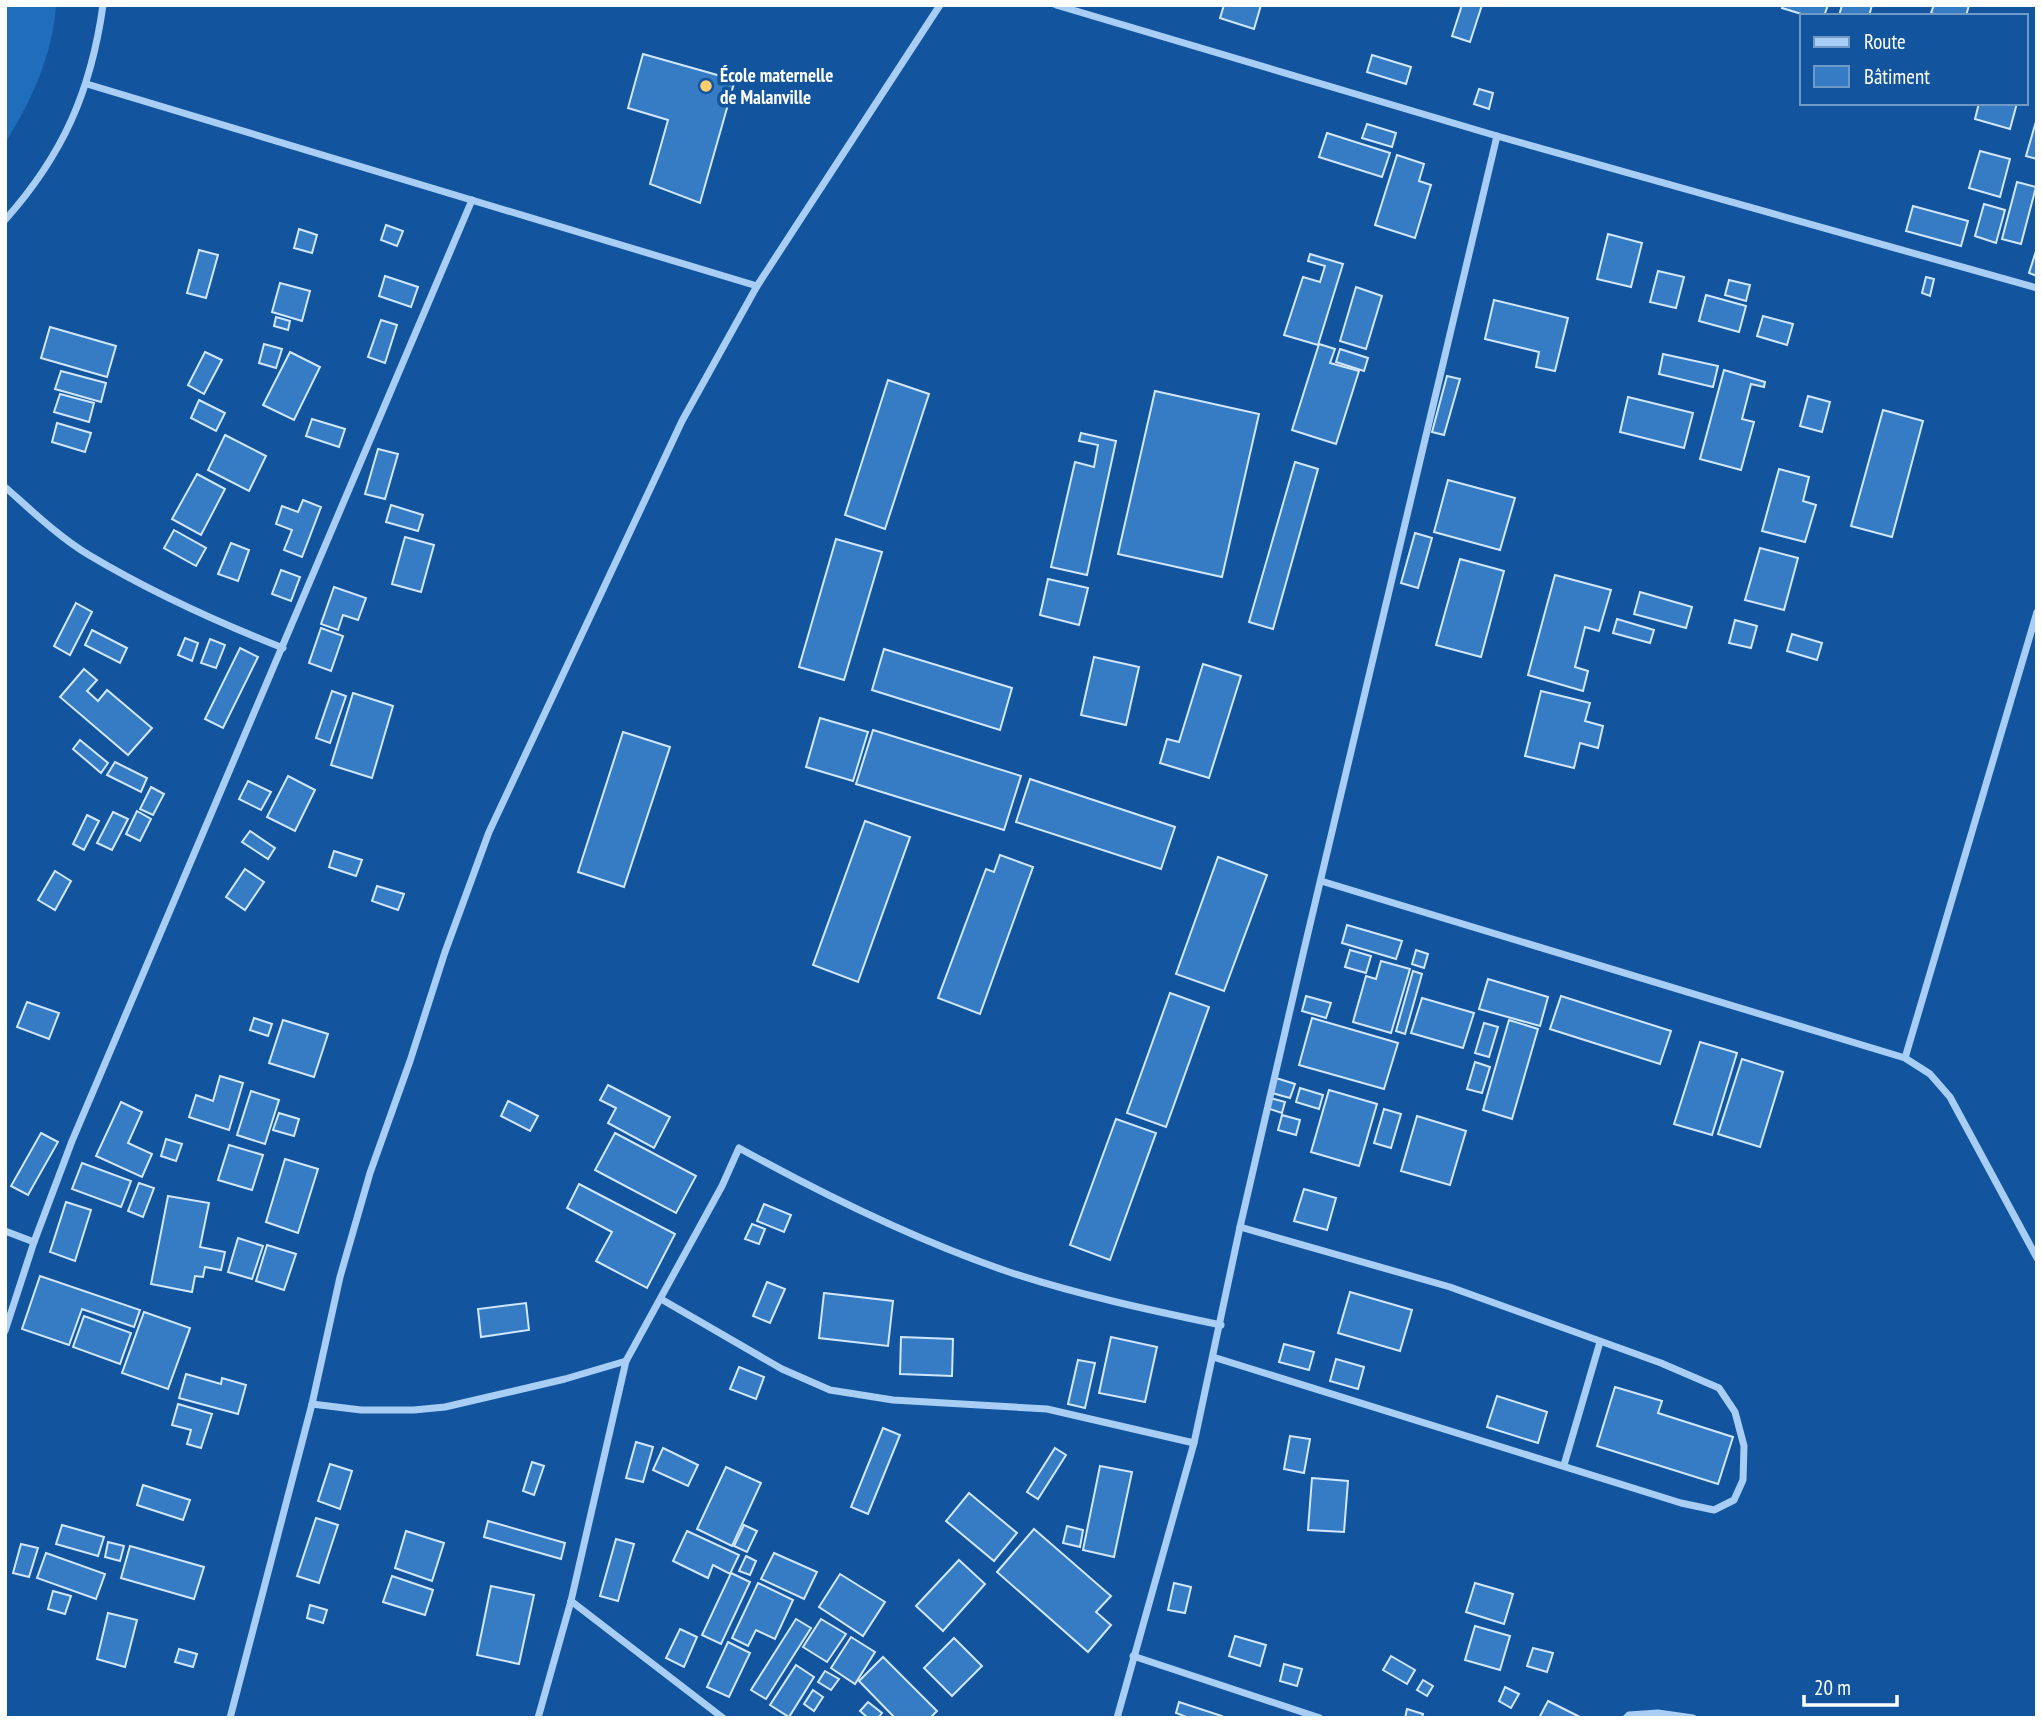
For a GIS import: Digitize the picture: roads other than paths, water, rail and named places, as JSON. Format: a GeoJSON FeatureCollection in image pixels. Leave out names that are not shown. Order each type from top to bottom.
{"type":"FeatureCollection","features":[{"type":"Feature","properties":{"kind":"street"},"geometry":{"type":"LineString","coordinates":[[5,220],[52,160],[72,122],[98,43],[103,5]]}},
{"type":"Feature","properties":{"kind":"street"},"geometry":{"type":"LineString","coordinates":[[230,1718],[312,1404],[340,1278],[370,1173],[489,832],[682,421],[757,286],[940,5]]}},
{"type":"Feature","properties":{"kind":"street"},"geometry":{"type":"LineString","coordinates":[[1056,5],[1497,136],[2037,288]]}},
{"type":"Feature","properties":{"kind":"street"},"geometry":{"type":"LineString","coordinates":[[87,83],[757,286]]}},
{"type":"Feature","properties":{"kind":"street"},"geometry":{"type":"LineString","coordinates":[[1117,1718],[1194,1443],[1240,1227],[1497,136]]}},
{"type":"Feature","properties":{"kind":"street"},"geometry":{"type":"LineString","coordinates":[[5,1331],[34,1242],[72,1141],[472,200]]}},
{"type":"Feature","properties":{"kind":"street"},"geometry":{"type":"LineString","coordinates":[[5,487],[87,554],[222,624],[283,648]]}},
{"type":"Feature","properties":{"kind":"street"},"geometry":{"type":"LineString","coordinates":[[1905,1058],[2036,615]]}},
{"type":"Feature","properties":{"kind":"street"},"geometry":{"type":"LineString","coordinates":[[1321,881],[1905,1058],[1930,1074],[1950,1097],[2037,1258]]}},
{"type":"Feature","properties":{"kind":"street"},"geometry":{"type":"LineString","coordinates":[[538,1718],[571,1601],[626,1361],[722,1186],[739,1148],[881,1222],[1009,1271],[1119,1304],[1221,1325]]}},
{"type":"Feature","properties":{"kind":"street"},"geometry":{"type":"LineString","coordinates":[[1213,1357],[1681,1503],[1714,1510],[1734,1500],[1743,1480],[1744,1446],[1735,1412],[1718,1388],[1661,1363],[1450,1287],[1240,1227]]}},
{"type":"Feature","properties":{"kind":"street"},"geometry":{"type":"LineString","coordinates":[[5,1231],[34,1242]]}},
{"type":"Feature","properties":{"kind":"street"},"geometry":{"type":"LineString","coordinates":[[662,1299],[782,1369],[830,1390],[893,1400],[1046,1409],[1194,1443]]}},
{"type":"Feature","properties":{"kind":"street"},"geometry":{"type":"LineString","coordinates":[[1564,1465],[1600,1342]]}},
{"type":"Feature","properties":{"kind":"street"},"geometry":{"type":"LineString","coordinates":[[312,1404],[360,1410],[444,1407],[565,1379],[626,1361]]}},
{"type":"Feature","properties":{"kind":"street"},"geometry":{"type":"LineString","coordinates":[[571,1601],[723,1718]]}},
{"type":"Feature","properties":{"kind":"street"},"geometry":{"type":"LineString","coordinates":[[1133,1656],[1320,1718]]}},
{"type":"Feature","properties":{"kind":"street"},"geometry":{"type":"LineString","coordinates":[[1626,1718],[1629,1715],[1658,1713],[1693,1718]]}},
{"type":"Feature","properties":{"kind":"place","name":"École maternelle de Malanville"},"geometry":{"type":"Point","coordinates":[706,86]}}]}
